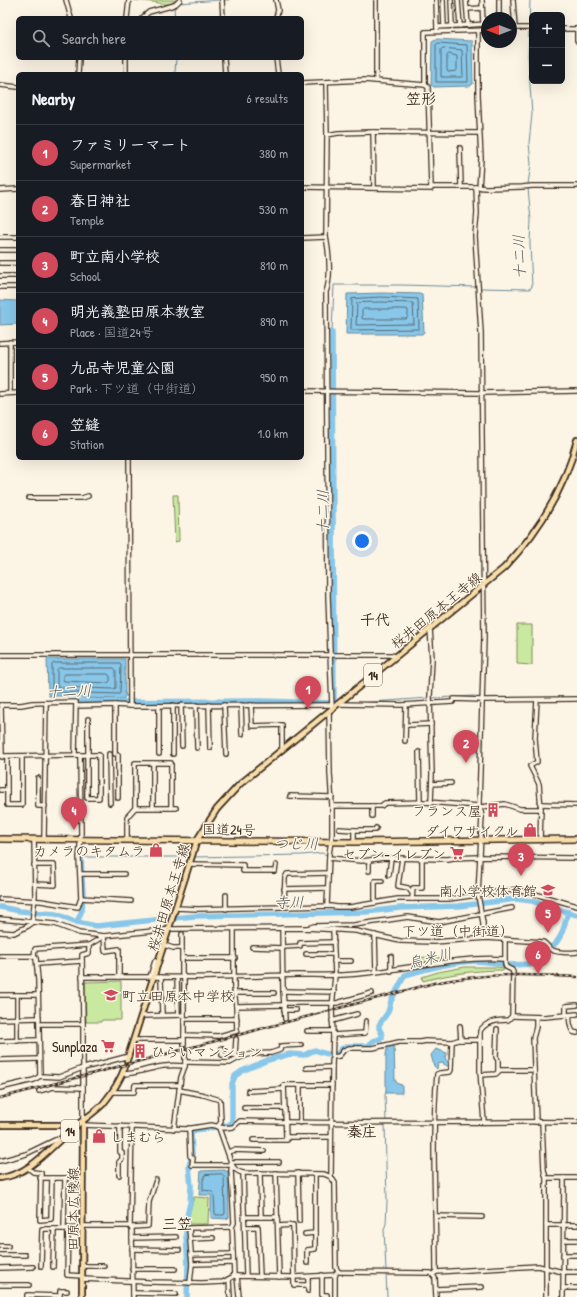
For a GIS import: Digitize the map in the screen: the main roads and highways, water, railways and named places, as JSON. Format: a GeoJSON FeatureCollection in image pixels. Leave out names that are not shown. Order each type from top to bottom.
{"type":"FeatureCollection","features":[{"type":"Feature","properties":{"kind":"highway","name":"国道24号"},"geometry":{"type":"LineString","coordinates":[[0,839],[354,842],[577,839]]}},
{"type":"Feature","properties":{"kind":"main road","name":"桜井田原本王寺線"},"geometry":{"type":"LineString","coordinates":[[128,1058],[155,977],[197,840],[217,808],[229,794],[282,749],[483,586],[510,562],[538,527],[561,486],[571,462],[577,440]]}},
{"type":"Feature","properties":{"kind":"main road","name":"14"},"geometry":{"type":"LineString","coordinates":[[0,1178],[12,1176],[28,1168],[76,1125],[83,1123],[102,1105],[112,1092],[125,1068]]}},
{"type":"Feature","properties":{"kind":"main road","name":"田原本広陵線"},"geometry":{"type":"LineString","coordinates":[[82,1297],[83,1123]]}},
{"type":"Feature","properties":{"kind":"main road"},"geometry":{"type":"LineString","coordinates":[[0,1125],[76,1125]]}},
{"type":"Feature","properties":{"kind":"water"},"geometry":{"type":"Polygon","coordinates":[[[436,39],[472,41],[473,84],[469,86],[434,87],[431,85],[432,41],[436,39]]]}},
{"type":"Feature","properties":{"kind":"water"},"geometry":{"type":"Polygon","coordinates":[[[347,294],[422,294],[424,332],[422,334],[346,334],[347,294]]]}},
{"type":"Feature","properties":{"kind":"water"},"geometry":{"type":"Polygon","coordinates":[[[0,300],[16,301],[16,324],[0,325],[0,300]]]}},
{"type":"Feature","properties":{"kind":"water"},"geometry":{"type":"Polygon","coordinates":[[[47,659],[125,659],[125,697],[123,699],[49,696],[47,659]]]}},
{"type":"Feature","properties":{"kind":"water"},"geometry":{"type":"Polygon","coordinates":[[[394,1044],[395,1080],[398,1084],[402,1085],[402,1093],[386,1093],[386,1054],[388,1045],[394,1044]]]}},
{"type":"Feature","properties":{"kind":"water"},"geometry":{"type":"Polygon","coordinates":[[[436,1049],[447,1053],[445,1058],[449,1064],[449,1067],[442,1063],[438,1064],[437,1069],[434,1066],[431,1055],[436,1049]]]}},
{"type":"Feature","properties":{"kind":"water"},"geometry":{"type":"Polygon","coordinates":[[[201,1171],[228,1171],[229,1217],[227,1219],[211,1218],[211,1195],[199,1195],[201,1171]]]}},
{"type":"Feature","properties":{"kind":"waterway"},"geometry":{"type":"LineString","coordinates":[[175,16],[174,9],[179,3],[220,0]]}},
{"type":"Feature","properties":{"kind":"waterway"},"geometry":{"type":"LineString","coordinates":[[224,0],[229,0]]}},
{"type":"Feature","properties":{"kind":"waterway","name":"十二川"},"geometry":{"type":"LineString","coordinates":[[528,184],[531,164],[529,143],[532,114],[528,56],[530,0]]}},
{"type":"Feature","properties":{"kind":"waterway"},"geometry":{"type":"LineString","coordinates":[[175,72],[176,60]]}},
{"type":"Feature","properties":{"kind":"waterway","name":"十二川"},"geometry":{"type":"LineString","coordinates":[[479,288],[529,289],[532,287],[530,243],[531,220],[528,188]]}},
{"type":"Feature","properties":{"kind":"waterway"},"geometry":{"type":"LineString","coordinates":[[0,192],[16,191]]}},
{"type":"Feature","properties":{"kind":"waterway","name":"十二川"},"geometry":{"type":"LineString","coordinates":[[332,332],[334,285],[476,287]]}},
{"type":"Feature","properties":{"kind":"waterway","name":"十二川"},"geometry":{"type":"LineString","coordinates":[[72,702],[260,701],[334,703],[332,332]]}},
{"type":"Feature","properties":{"kind":"waterway"},"geometry":{"type":"LineString","coordinates":[[124,692],[128,698]]}},
{"type":"Feature","properties":{"kind":"waterway"},"geometry":{"type":"LineString","coordinates":[[432,698],[475,696]]}},
{"type":"Feature","properties":{"kind":"waterway"},"geometry":{"type":"LineString","coordinates":[[358,703],[429,698]]}},
{"type":"Feature","properties":{"kind":"waterway","name":"つじ川"},"geometry":{"type":"LineString","coordinates":[[193,857],[302,855],[322,853],[327,855]]}},
{"type":"Feature","properties":{"kind":"waterway","name":"つじ川"},"geometry":{"type":"LineString","coordinates":[[384,856],[450,857]]}},
{"type":"Feature","properties":{"kind":"waterway","name":"つじ川"},"geometry":{"type":"LineString","coordinates":[[81,857],[190,857]]}},
{"type":"Feature","properties":{"kind":"waterway","name":"つじ川"},"geometry":{"type":"LineString","coordinates":[[77,922],[82,910],[83,894],[81,857]]}},
{"type":"Feature","properties":{"kind":"waterway","name":"寺川"},"geometry":{"type":"LineString","coordinates":[[0,907],[20,911],[56,914],[77,922],[96,926],[194,916],[366,912],[400,908],[459,906],[516,899],[532,901],[577,915]]}},
{"type":"Feature","properties":{"kind":"waterway","name":"烏米川"},"geometry":{"type":"LineString","coordinates":[[187,1297],[188,1265],[186,1235],[191,1186],[189,1166],[192,1155],[191,1135],[195,1130],[229,1125],[232,1122],[232,1084],[235,1076],[242,1071],[268,1060],[290,1054],[304,1055],[315,1050],[333,1054],[339,1053],[341,1049],[348,1046],[368,1046],[373,1041],[382,1038],[379,1025],[388,1012],[391,1001],[405,975],[439,966],[475,961],[512,965],[530,964],[529,953],[552,947],[559,939],[562,934],[568,912]]}},
{"type":"Feature","properties":{"kind":"waterway","name":"烏米川"},"geometry":{"type":"LineString","coordinates":[[380,1040],[383,1044]]}},
{"type":"Feature","properties":{"kind":"waterway"},"geometry":{"type":"LineString","coordinates":[[386,1092],[386,1121]]}},
{"type":"Feature","properties":{"kind":"waterway"},"geometry":{"type":"LineString","coordinates":[[385,1124],[387,1201],[386,1224],[384,1229],[386,1270]]}},
{"type":"Feature","properties":{"kind":"waterway"},"geometry":{"type":"LineString","coordinates":[[386,1273],[387,1297]]}},
{"type":"Feature","properties":{"kind":"railway"},"geometry":{"type":"LineString","coordinates":[[0,1098],[434,983],[470,977],[506,975],[577,977]]}},
{"type":"Feature","properties":{"kind":"place","name":"ファミリーマート"},"geometry":{"type":"Point","coordinates":[308,709]}},
{"type":"Feature","properties":{"kind":"place","name":"春日神社"},"geometry":{"type":"Point","coordinates":[466,763]}},
{"type":"Feature","properties":{"kind":"place","name":"フランス屋"},"geometry":{"type":"Point","coordinates":[493,810]}},
{"type":"Feature","properties":{"kind":"place","name":"明光義塾田原本教室"},"geometry":{"type":"Point","coordinates":[74,830]}},
{"type":"Feature","properties":{"kind":"place","name":"ダイワサイクル"},"geometry":{"type":"Point","coordinates":[530,830]}},
{"type":"Feature","properties":{"kind":"place","name":"カメラのキタムラ"},"geometry":{"type":"Point","coordinates":[156,850]}},
{"type":"Feature","properties":{"kind":"place","name":"セブン-イレブン"},"geometry":{"type":"Point","coordinates":[457,853]}},
{"type":"Feature","properties":{"kind":"place","name":"町立南小学校"},"geometry":{"type":"Point","coordinates":[521,876]}},
{"type":"Feature","properties":{"kind":"place","name":"南小学校体育館"},"geometry":{"type":"Point","coordinates":[548,890]}},
{"type":"Feature","properties":{"kind":"place","name":"九品寺児童公園"},"geometry":{"type":"Point","coordinates":[548,933]}},
{"type":"Feature","properties":{"kind":"place","name":"笠縫"},"geometry":{"type":"Point","coordinates":[538,974]}},
{"type":"Feature","properties":{"kind":"place","name":"町立田原本中学校"},"geometry":{"type":"Point","coordinates":[111,995]}},
{"type":"Feature","properties":{"kind":"place","name":"Sunplaza"},"geometry":{"type":"Point","coordinates":[108,1046]}},
{"type":"Feature","properties":{"kind":"place","name":"ひらいマンション"},"geometry":{"type":"Point","coordinates":[140,1051]}},
{"type":"Feature","properties":{"kind":"place","name":"しまむら"},"geometry":{"type":"Point","coordinates":[99,1136]}},
{"type":"Feature","properties":{"kind":"district","name":"笠形"},"geometry":{"type":"Point","coordinates":[421,98]}},
{"type":"Feature","properties":{"kind":"district","name":"千代"},"geometry":{"type":"Point","coordinates":[375,619]}},
{"type":"Feature","properties":{"kind":"district","name":"秦庄"},"geometry":{"type":"Point","coordinates":[362,1131]}},
{"type":"Feature","properties":{"kind":"district","name":"三笠"},"geometry":{"type":"Point","coordinates":[177,1223]}}]}
